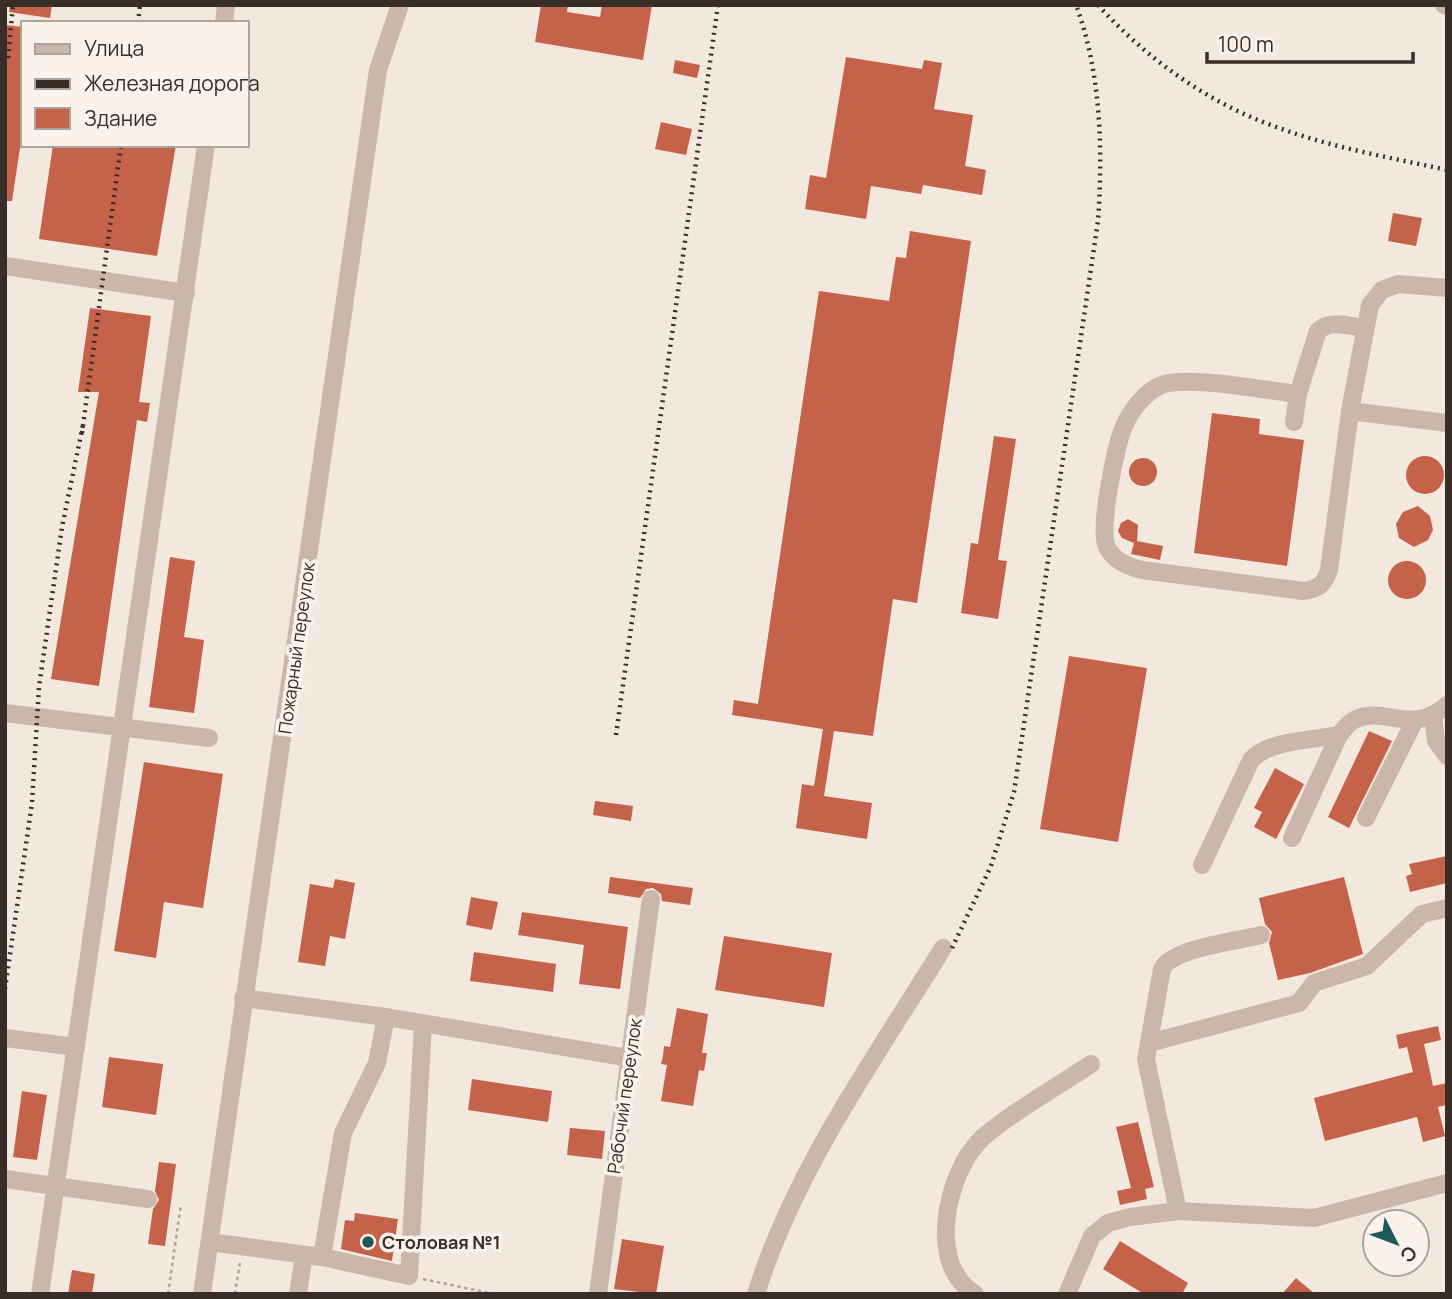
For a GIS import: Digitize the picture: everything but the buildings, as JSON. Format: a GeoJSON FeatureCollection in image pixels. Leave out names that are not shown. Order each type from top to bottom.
{"type":"FeatureCollection","features":[{"type":"Feature","properties":{"kind":"street","name":"Пожарный переулок"},"geometry":{"type":"LineString","coordinates":[[202,1294],[378,70],[400,5]]}},
{"type":"Feature","properties":{"kind":"street"},"geometry":{"type":"LineString","coordinates":[[40,1294],[206,147]]}},
{"type":"Feature","properties":{"kind":"street"},"geometry":{"type":"LineString","coordinates":[[5,267],[186,293]]}},
{"type":"Feature","properties":{"kind":"street"},"geometry":{"type":"LineString","coordinates":[[1298,394],[1183,382],[1159,386],[1140,401],[1124,425],[1119,439],[1105,517],[1104,537],[1114,556],[1131,567],[1142,570],[1303,590],[1320,586],[1329,570],[1350,411],[1370,305],[1382,290],[1398,284],[1447,288]]}},
{"type":"Feature","properties":{"kind":"street"},"geometry":{"type":"LineString","coordinates":[[1294,422],[1298,394],[1318,331],[1331,324],[1364,328]]}},
{"type":"Feature","properties":{"kind":"street"},"geometry":{"type":"LineString","coordinates":[[1350,411],[1447,423]]}},
{"type":"Feature","properties":{"kind":"street"},"geometry":{"type":"LineString","coordinates":[[5,713],[209,738]]}},
{"type":"Feature","properties":{"kind":"street"},"geometry":{"type":"LineString","coordinates":[[1292,838],[1339,735],[1356,719],[1432,713]]}},
{"type":"Feature","properties":{"kind":"street"},"geometry":{"type":"LineString","coordinates":[[1432,713],[1436,741],[1447,756]]}},
{"type":"Feature","properties":{"kind":"street"},"geometry":{"type":"LineString","coordinates":[[1366,818],[1432,713]]}},
{"type":"Feature","properties":{"kind":"street"},"geometry":{"type":"LineString","coordinates":[[1202,865],[1251,760],[1258,752],[1269,747],[1339,735]]}},
{"type":"Feature","properties":{"kind":"street","name":"Рабочий переулок"},"geometry":{"type":"LineString","coordinates":[[598,1294],[651,899]]}},
{"type":"Feature","properties":{"kind":"street"},"geometry":{"type":"LineString","coordinates":[[1149,1043],[1299,1003],[1314,983],[1367,966],[1422,914],[1447,908]]}},
{"type":"Feature","properties":{"kind":"street"},"geometry":{"type":"LineString","coordinates":[[1178,1211],[1146,1059],[1165,963],[1178,954],[1261,935]]}},
{"type":"Feature","properties":{"kind":"street"},"geometry":{"type":"LineString","coordinates":[[757,1294],[774,1246],[803,1181],[835,1123],[943,948]]}},
{"type":"Feature","properties":{"kind":"street"},"geometry":{"type":"LineString","coordinates":[[243,999],[386,1017],[629,1058]]}},
{"type":"Feature","properties":{"kind":"street"},"geometry":{"type":"LineString","coordinates":[[298,1294],[313,1256],[343,1133],[377,1063],[386,1017]]}},
{"type":"Feature","properties":{"kind":"street"},"geometry":{"type":"LineString","coordinates":[[210,1242],[313,1256],[410,1276],[423,1024]]}},
{"type":"Feature","properties":{"kind":"street"},"geometry":{"type":"LineString","coordinates":[[5,1038],[76,1047]]}},
{"type":"Feature","properties":{"kind":"street"},"geometry":{"type":"LineString","coordinates":[[975,1294],[963,1286],[947,1257],[946,1227],[953,1192],[967,1157],[986,1134],[1091,1064]]}},
{"type":"Feature","properties":{"kind":"street"},"geometry":{"type":"LineString","coordinates":[[5,1179],[148,1199]]}},
{"type":"Feature","properties":{"kind":"street"},"geometry":{"type":"LineString","coordinates":[[1066,1294],[1092,1236],[1108,1223],[1130,1217],[1178,1211],[1314,1218],[1447,1183]]}},
{"type":"Feature","properties":{"kind":"path"},"geometry":{"type":"LineString","coordinates":[[168,1294],[181,1204]]}},
{"type":"Feature","properties":{"kind":"path"},"geometry":{"type":"LineString","coordinates":[[235,1294],[242,1248]]}},
{"type":"Feature","properties":{"kind":"path"},"geometry":{"type":"LineString","coordinates":[[410,1276],[494,1294]]}},
{"type":"Feature","properties":{"kind":"railway"},"geometry":{"type":"LineString","coordinates":[[8,58],[13,5]]}},
{"type":"Feature","properties":{"kind":"railway"},"geometry":{"type":"LineString","coordinates":[[138,21],[140,5]]}},
{"type":"Feature","properties":{"kind":"railway"},"geometry":{"type":"LineString","coordinates":[[616,735],[718,5]]}},
{"type":"Feature","properties":{"kind":"railway"},"geometry":{"type":"LineString","coordinates":[[952,948],[991,866],[1014,792],[1098,221],[1098,111],[1091,57],[1076,5]]}},
{"type":"Feature","properties":{"kind":"railway"},"geometry":{"type":"LineString","coordinates":[[1098,5],[1136,42],[1177,76],[1247,115],[1314,139],[1447,170]]}},
{"type":"Feature","properties":{"kind":"railway"},"geometry":{"type":"LineString","coordinates":[[82,433],[121,147]]}},
{"type":"Feature","properties":{"kind":"railway"},"geometry":{"type":"LineString","coordinates":[[5,989],[32,803],[39,687],[62,527],[83,425]]}},
{"type":"Feature","properties":{"kind":"place","name":"Столовая №1"},"geometry":{"type":"Point","coordinates":[368,1242]}}]}
